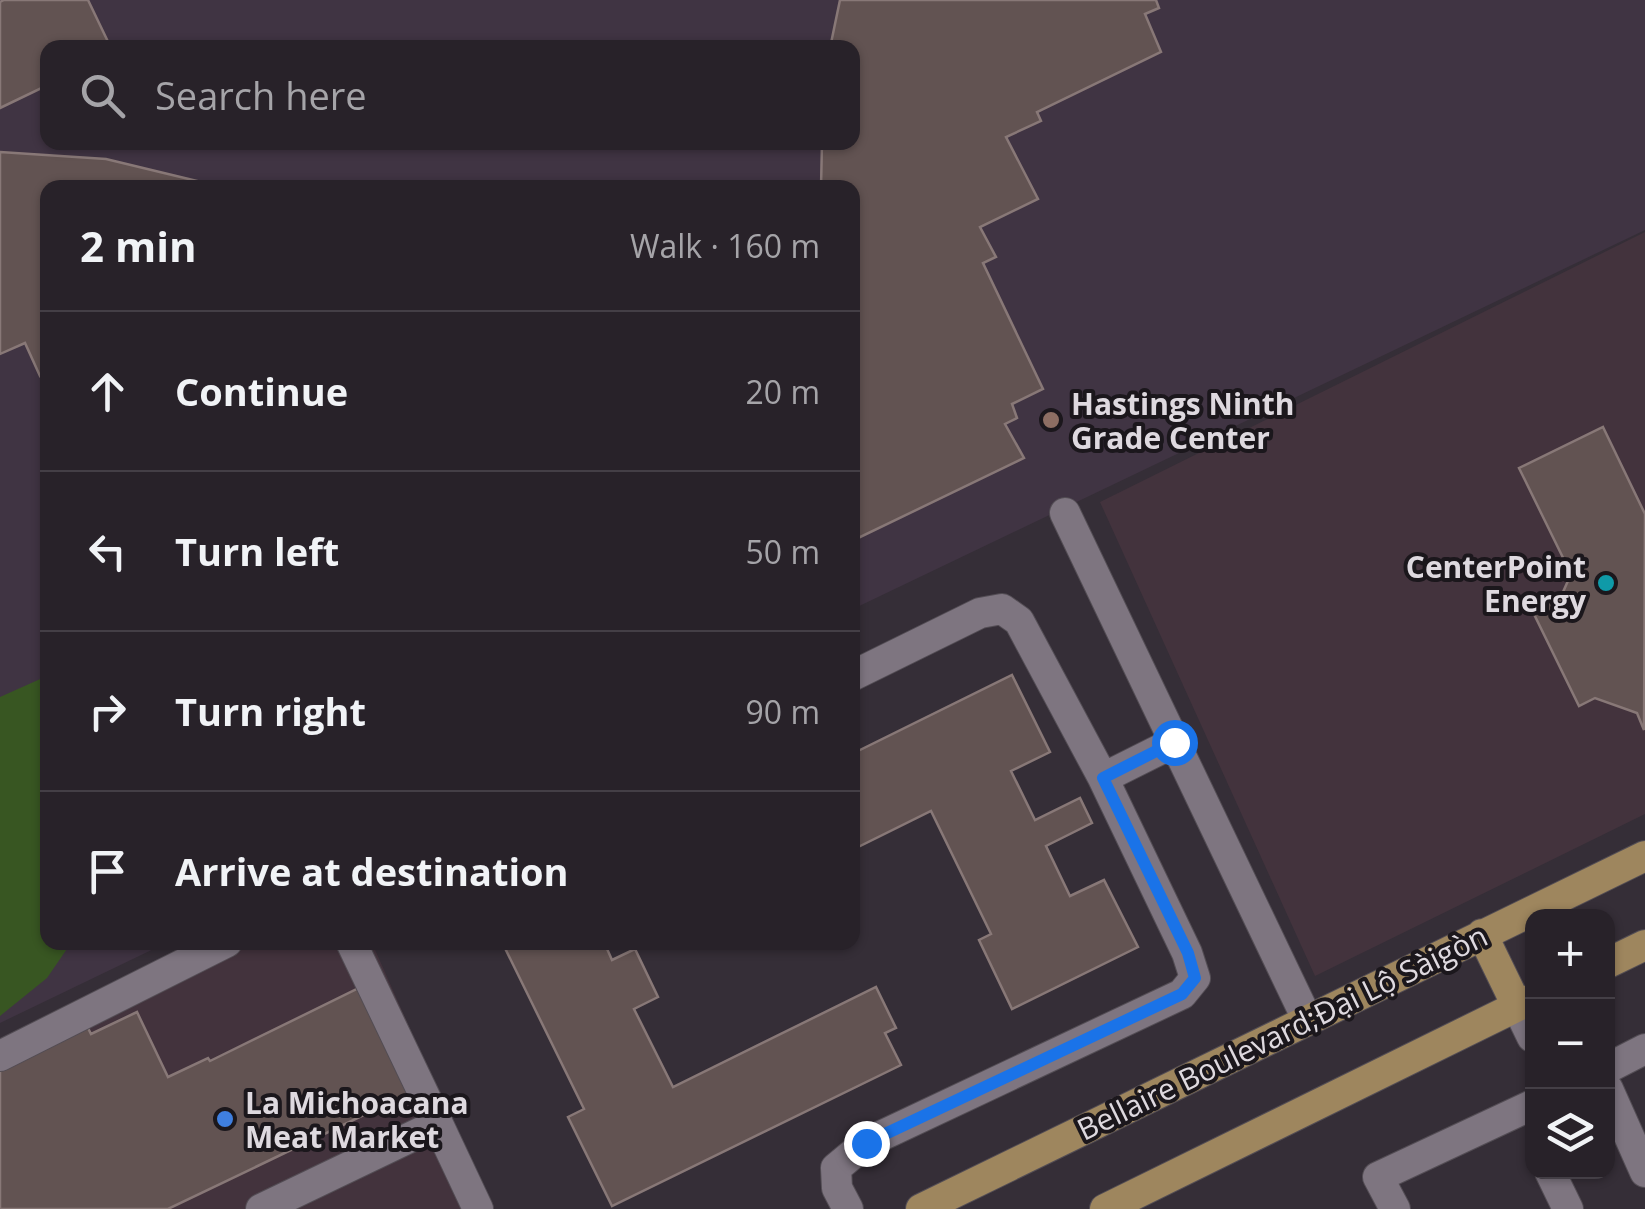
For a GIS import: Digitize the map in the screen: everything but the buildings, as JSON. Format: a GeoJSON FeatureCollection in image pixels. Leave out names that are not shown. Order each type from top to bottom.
{"type":"FeatureCollection","features":[{"type":"Feature","properties":{"kind":"main road","name":"Bellaire Boulevard;Đại Lộ Sàigòn"},"geometry":{"type":"LineString","coordinates":[[920,1209],[1645,856]]}},
{"type":"Feature","properties":{"kind":"main road"},"geometry":{"type":"LineString","coordinates":[[1106,1209],[1524,1002],[1482,934]]}},
{"type":"Feature","properties":{"kind":"main road"},"geometry":{"type":"LineString","coordinates":[[1615,960],[1645,945]]}},
{"type":"Feature","properties":{"kind":"lane"},"geometry":{"type":"LineString","coordinates":[[1065,513],[1307,1019]]}},
{"type":"Feature","properties":{"kind":"lane"},"geometry":{"type":"LineString","coordinates":[[848,1209],[837,1188],[836,1168],[866,1143],[1182,994],[1195,978],[1188,953],[1103,778],[1019,621],[1002,609],[980,612],[860,672]]}},
{"type":"Feature","properties":{"kind":"lane"},"geometry":{"type":"LineString","coordinates":[[1103,778],[1174,742]]}},
{"type":"Feature","properties":{"kind":"lane"},"geometry":{"type":"LineString","coordinates":[[0,1056],[211,950]]}},
{"type":"Feature","properties":{"kind":"lane"},"geometry":{"type":"LineString","coordinates":[[355,950],[478,1209]]}},
{"type":"Feature","properties":{"kind":"lane"},"geometry":{"type":"LineString","coordinates":[[1615,1064],[1645,1049]]}},
{"type":"Feature","properties":{"kind":"lane"},"geometry":{"type":"LineString","coordinates":[[1615,1105],[1645,1172]]}},
{"type":"Feature","properties":{"kind":"lane"},"geometry":{"type":"LineString","coordinates":[[1395,1209],[1378,1177],[1525,1119]]}},
{"type":"Feature","properties":{"kind":"lane"},"geometry":{"type":"LineString","coordinates":[[261,1209],[438,1124]]}},
{"type":"Feature","properties":{"kind":"lane"},"geometry":{"type":"LineString","coordinates":[[1553,1179],[1568,1209]]}},
{"type":"Feature","properties":{"kind":"shaded area","name":"Hastings Ninth Grade Center"},"geometry":{"type":"Polygon","coordinates":[[[0,0],[1645,0],[1645,230],[860,606],[860,180],[40,180],[40,950],[151,950],[0,1023],[0,0]]]}},
{"type":"Feature","properties":{"kind":"shaded area"},"geometry":{"type":"Polygon","coordinates":[[[1645,232],[1645,814],[1315,976],[1100,502],[1645,232]]]}},
{"type":"Feature","properties":{"kind":"shaded area"},"geometry":{"type":"Polygon","coordinates":[[[186,950],[375,950],[490,1209],[0,1209],[0,1041],[186,950]]]}},
{"type":"Feature","properties":{"kind":"green space"},"geometry":{"type":"Polygon","coordinates":[[[40,679],[40,950],[66,950],[47,978],[0,1016],[0,697],[40,679]]]}},
{"type":"Feature","properties":{"kind":"place","name":"Hastings Ninth Grade Center"},"geometry":{"type":"Point","coordinates":[1051,420]}},
{"type":"Feature","properties":{"kind":"place","name":"CenterPoint Energy"},"geometry":{"type":"Point","coordinates":[1606,583]}},
{"type":"Feature","properties":{"kind":"place","name":"La Michoacana Meat Market"},"geometry":{"type":"Point","coordinates":[225,1119]}},
{"type":"Feature","properties":{"kind":"route"},"geometry":{"type":"LineString","coordinates":[[866,1143],[1182,994],[1195,978],[1188,953],[1103,778],[1174,742]]}}]}
